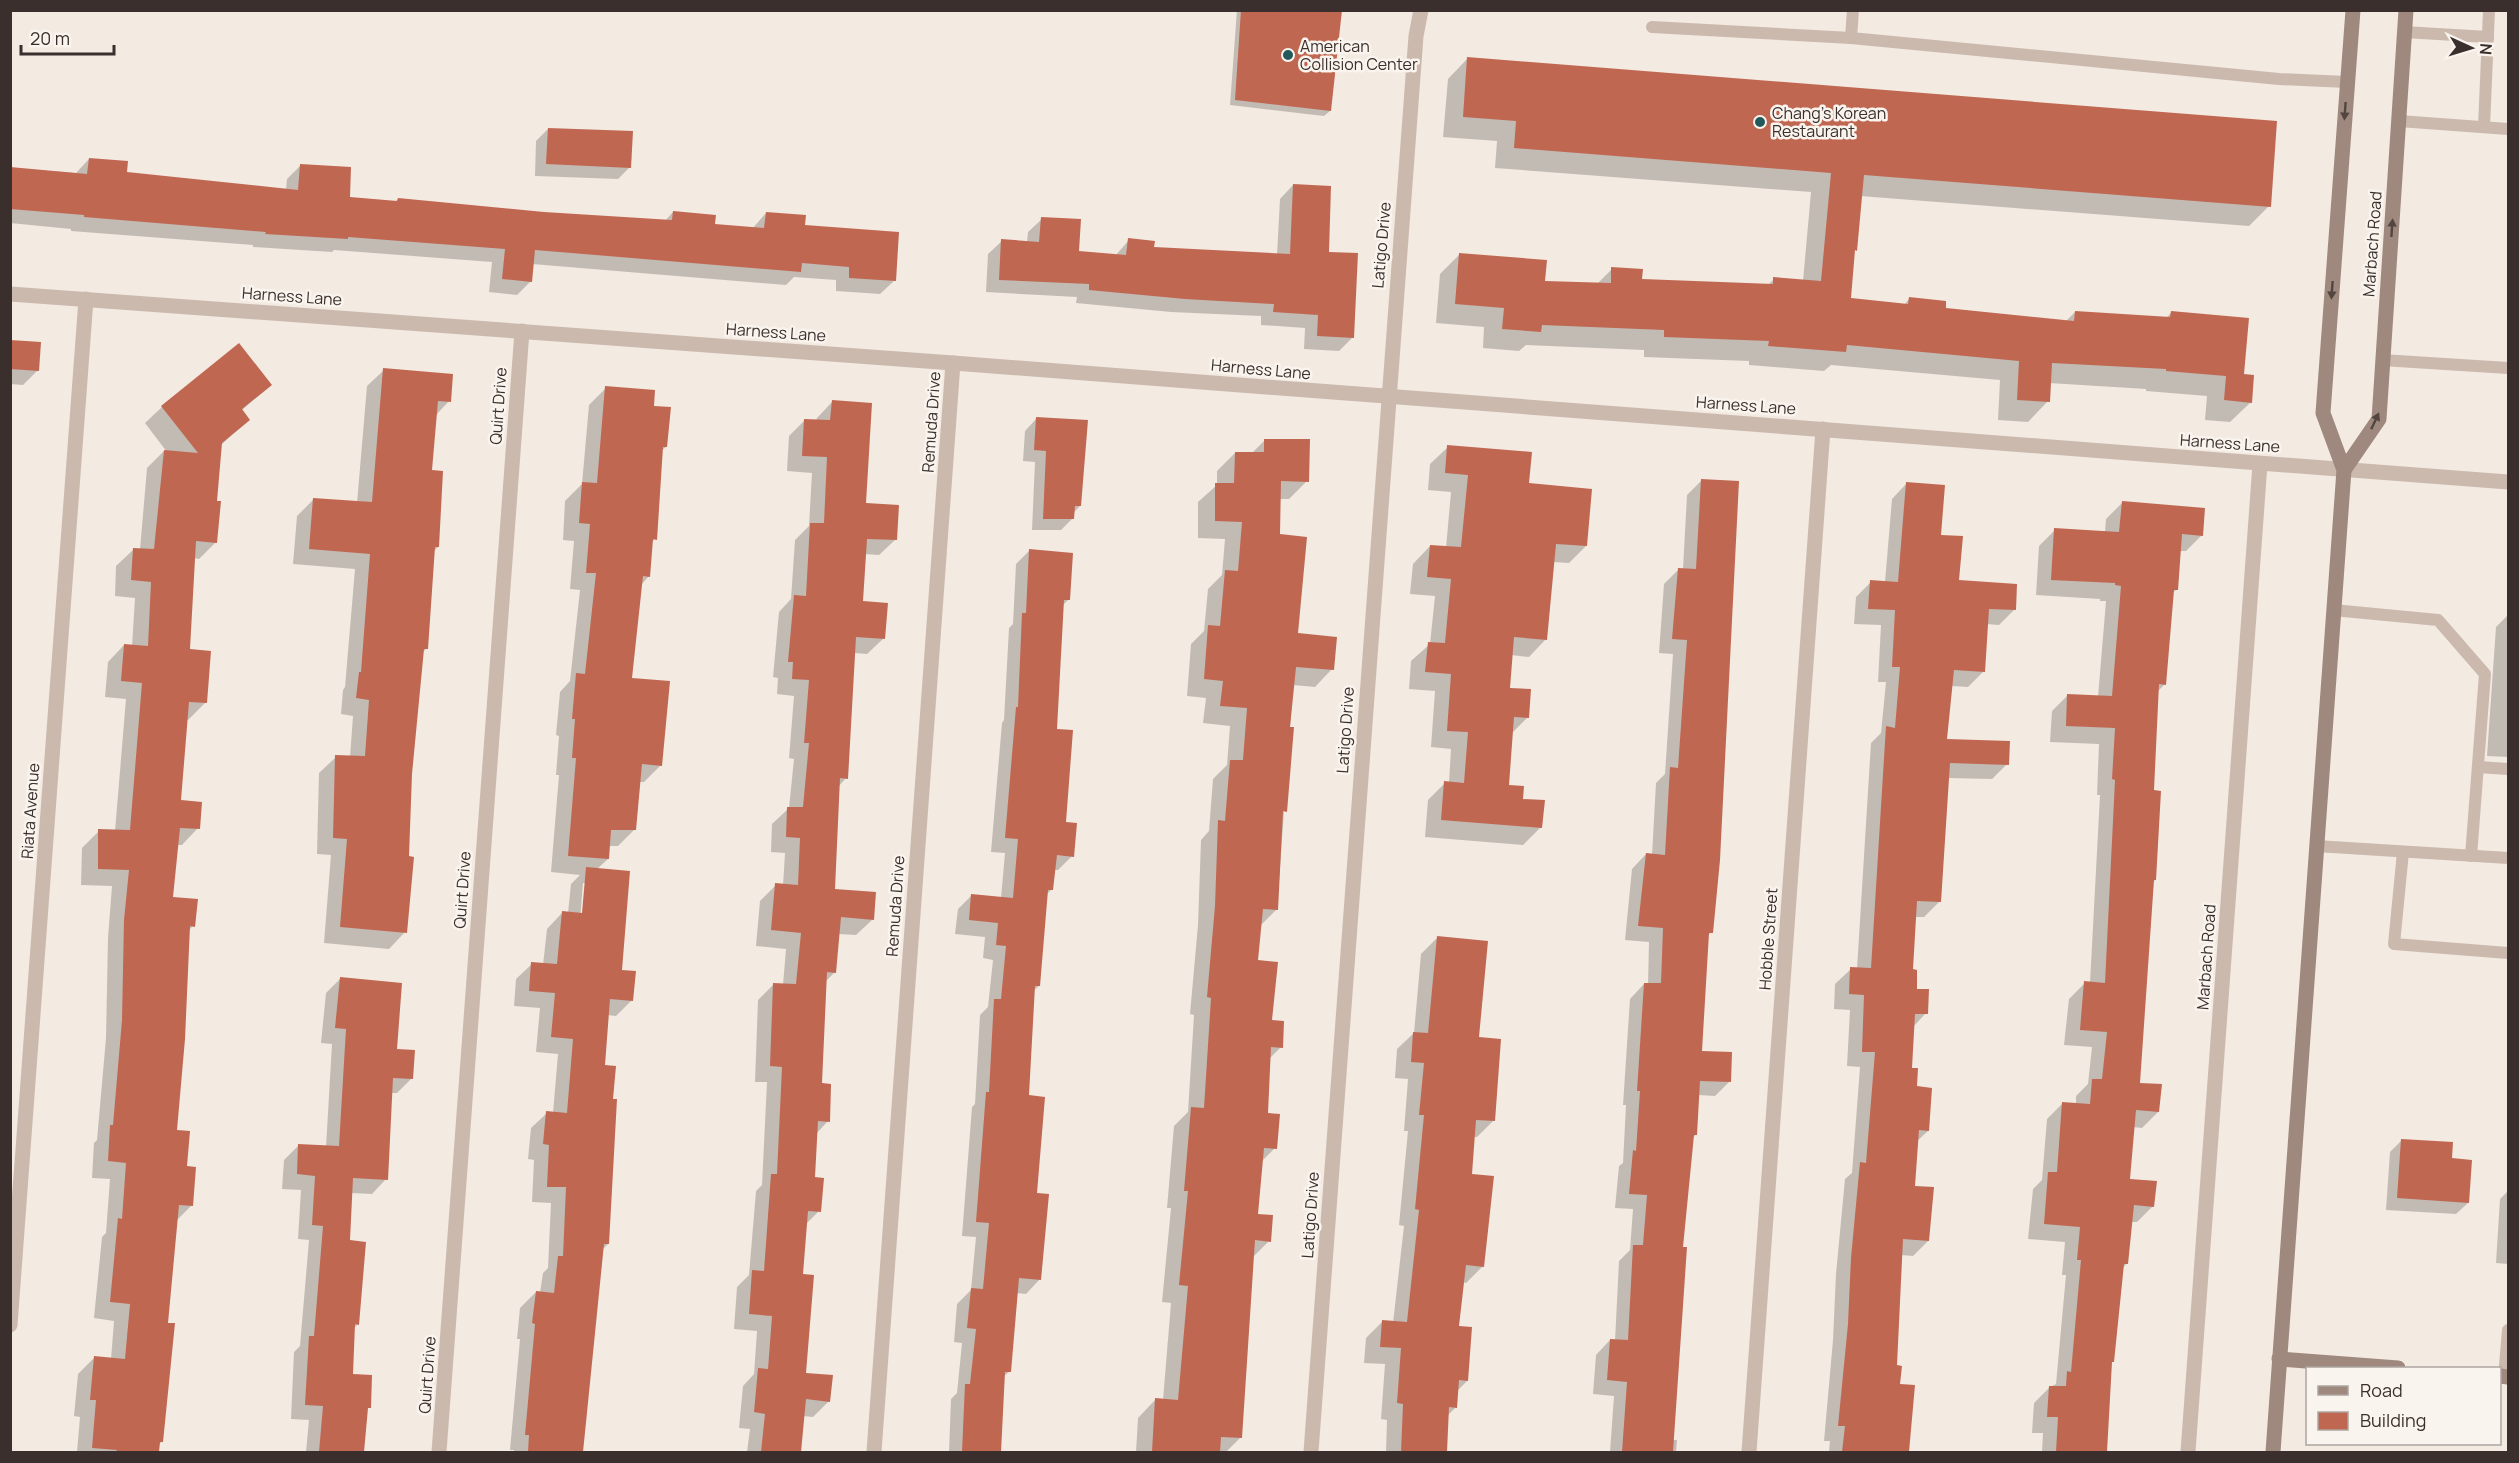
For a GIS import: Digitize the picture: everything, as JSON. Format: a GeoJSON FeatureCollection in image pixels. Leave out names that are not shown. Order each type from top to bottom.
{"type":"FeatureCollection","features":[{"type":"Feature","properties":{"kind":"main road","name":"Marbach Road"},"geometry":{"type":"LineString","coordinates":[[2273,1452],[2344,470],[2323,412],[2353,10]]}},
{"type":"Feature","properties":{"kind":"main road","name":"Marbach Road"},"geometry":{"type":"LineString","coordinates":[[2344,470],[2379,419],[2406,10]]}},
{"type":"Feature","properties":{"kind":"main road"},"geometry":{"type":"LineString","coordinates":[[2279,1359],[2385,1367]]}},
{"type":"Feature","properties":{"kind":"street","name":"Latigo Drive"},"geometry":{"type":"LineString","coordinates":[[1311,1452],[1388,397],[1415,47],[1421,10]]}},
{"type":"Feature","properties":{"kind":"street","name":"Harness Lane"},"geometry":{"type":"LineString","coordinates":[[10,294],[953,363],[2508,482]]}},
{"type":"Feature","properties":{"kind":"street","name":"Riata Avenue"},"geometry":{"type":"LineString","coordinates":[[10,1325],[86,299]]}},
{"type":"Feature","properties":{"kind":"street","name":"Quirt Drive"},"geometry":{"type":"LineString","coordinates":[[439,1452],[522,331]]}},
{"type":"Feature","properties":{"kind":"street","name":"Remuda Drive"},"geometry":{"type":"LineString","coordinates":[[874,1452],[953,363]]}},
{"type":"Feature","properties":{"kind":"street","name":"Hobble Street"},"geometry":{"type":"LineString","coordinates":[[1749,1452],[1823,429]]}},
{"type":"Feature","properties":{"kind":"street","name":"Marbach Road"},"geometry":{"type":"LineString","coordinates":[[2188,1452],[2260,464]]}},
{"type":"Feature","properties":{"kind":"lane"},"geometry":{"type":"LineString","coordinates":[[1851,38],[1853,10]]}},
{"type":"Feature","properties":{"kind":"lane"},"geometry":{"type":"LineString","coordinates":[[2484,127],[2489,10]]}},
{"type":"Feature","properties":{"kind":"lane"},"geometry":{"type":"LineString","coordinates":[[1652,27],[1851,38],[2279,79],[2347,82]]}},
{"type":"Feature","properties":{"kind":"lane"},"geometry":{"type":"LineString","coordinates":[[2404,32],[2488,37]]}},
{"type":"Feature","properties":{"kind":"lane"},"geometry":{"type":"LineString","coordinates":[[2399,122],[2508,129]]}},
{"type":"Feature","properties":{"kind":"lane"},"geometry":{"type":"LineString","coordinates":[[2382,360],[2508,368]]}},
{"type":"Feature","properties":{"kind":"lane"},"geometry":{"type":"LineString","coordinates":[[2333,610],[2438,620],[2485,674],[2471,856]]}},
{"type":"Feature","properties":{"kind":"lane"},"geometry":{"type":"LineString","coordinates":[[2478,767],[2508,769]]}},
{"type":"Feature","properties":{"kind":"lane"},"geometry":{"type":"LineString","coordinates":[[2316,846],[2508,858]]}},
{"type":"Feature","properties":{"kind":"lane"},"geometry":{"type":"LineString","coordinates":[[2403,852],[2394,944],[2508,953]]}},
{"type":"Feature","properties":{"kind":"lane"},"geometry":{"type":"LineString","coordinates":[[2504,1376],[2508,1330]]}},
{"type":"Feature","properties":{"kind":"building","name":"American Collision Center"},"geometry":{"type":"Polygon","coordinates":[[[1241,10],[1342,10],[1331,111],[1235,100],[1241,10]]]}},
{"type":"Feature","properties":{"kind":"building"},"geometry":{"type":"Polygon","coordinates":[[[1467,57],[2277,121],[2271,207],[1864,175],[1857,251],[1855,250],[1851,298],[1908,304],[1909,297],[1946,301],[1946,308],[2074,321],[2075,311],[2170,317],[2171,311],[2249,318],[2244,374],[2254,375],[2252,403],[2224,400],[2226,376],[2166,371],[2166,369],[2052,363],[2050,402],[2017,400],[2019,361],[1847,345],[1846,352],[1768,346],[1769,341],[1664,337],[1664,330],[1542,325],[1541,332],[1502,329],[1504,308],[1455,304],[1459,253],[1547,260],[1545,281],[1611,283],[1611,267],[1643,269],[1642,279],[1773,284],[1773,277],[1821,281],[1831,173],[1514,148],[1516,121],[1463,117],[1467,57]]]}},
{"type":"Feature","properties":{"kind":"building"},"geometry":{"type":"Polygon","coordinates":[[[548,128],[633,131],[631,168],[546,164],[548,128]]]}},
{"type":"Feature","properties":{"kind":"building"},"geometry":{"type":"Polygon","coordinates":[[[89,158],[128,161],[127,172],[298,190],[300,164],[351,167],[350,197],[397,201],[398,198],[544,212],[672,220],[673,211],[716,215],[715,224],[764,228],[766,212],[806,215],[805,225],[899,232],[896,281],[849,278],[849,267],[802,263],[801,272],[535,250],[532,282],[502,279],[505,249],[348,237],[348,239],[265,234],[266,232],[10,209],[10,167],[87,174],[89,158]]]}},
{"type":"Feature","properties":{"kind":"building"},"geometry":{"type":"Polygon","coordinates":[[[1293,184],[1331,186],[1329,252],[1358,253],[1354,338],[1317,336],[1318,315],[1273,312],[1274,304],[1089,290],[1089,284],[999,280],[1001,239],[1039,242],[1041,217],[1081,219],[1079,251],[1126,255],[1128,238],[1155,241],[1154,247],[1290,254],[1293,184]]]}},
{"type":"Feature","properties":{"kind":"building"},"geometry":{"type":"Polygon","coordinates":[[[10,340],[41,342],[39,371],[10,369],[10,340]]]}},
{"type":"Feature","properties":{"kind":"building"},"geometry":{"type":"Polygon","coordinates":[[[239,343],[272,385],[242,409],[250,420],[222,443],[217,501],[221,501],[217,543],[196,541],[190,649],[211,651],[207,703],[189,702],[181,800],[202,802],[200,829],[180,828],[173,897],[198,899],[195,927],[190,926],[185,1039],[177,1130],[190,1131],[187,1166],[196,1167],[193,1206],[179,1205],[168,1323],[175,1323],[163,1442],[160,1442],[159,1452],[116,1452],[117,1450],[92,1448],[96,1400],[90,1400],[94,1356],[125,1359],[130,1304],[110,1302],[118,1218],[122,1219],[126,1163],[108,1161],[122,1020],[124,920],[129,870],[98,869],[98,829],[130,830],[142,683],[121,681],[124,644],[148,646],[151,582],[131,580],[133,548],[154,549],[164,450],[198,453],[161,406],[239,343]]]}},
{"type":"Feature","properties":{"kind":"building"},"geometry":{"type":"Polygon","coordinates":[[[383,368],[453,374],[451,402],[438,401],[432,470],[443,471],[439,547],[435,547],[428,649],[424,649],[412,774],[409,856],[414,857],[407,933],[340,927],[347,839],[333,838],[335,755],[365,756],[369,700],[356,698],[359,672],[361,672],[370,554],[309,549],[313,498],[372,502],[383,368]]]}},
{"type":"Feature","properties":{"kind":"building"},"geometry":{"type":"Polygon","coordinates":[[[605,386],[655,390],[654,406],[671,407],[667,447],[663,447],[657,540],[653,539],[650,577],[643,576],[632,678],[670,681],[662,766],[642,764],[636,830],[611,830],[609,859],[568,856],[576,758],[572,758],[575,719],[572,719],[576,673],[585,674],[596,573],[586,573],[590,524],[579,523],[582,482],[597,483],[605,386]]]}},
{"type":"Feature","properties":{"kind":"building"},"geometry":{"type":"Polygon","coordinates":[[[832,400],[872,403],[866,503],[899,505],[897,540],[867,539],[863,601],[888,603],[885,639],[856,637],[848,779],[840,778],[835,889],[876,892],[874,920],[841,917],[836,973],[827,972],[822,1083],[831,1084],[830,1122],[818,1121],[815,1177],[824,1178],[821,1212],[808,1211],[803,1274],[814,1275],[806,1373],[833,1375],[830,1402],[806,1399],[801,1452],[761,1452],[765,1414],[754,1412],[758,1368],[768,1369],[772,1316],[749,1314],[752,1270],[764,1271],[771,1174],[777,1174],[782,1067],[770,1066],[773,983],[796,984],[801,933],[771,930],[775,883],[798,885],[800,838],[786,837],[787,807],[803,807],[809,743],[804,743],[809,680],[792,679],[793,662],[788,662],[794,595],[806,596],[810,523],[824,523],[827,457],[802,456],[804,419],[830,420],[832,400]]]}},
{"type":"Feature","properties":{"kind":"building"},"geometry":{"type":"Polygon","coordinates":[[[1036,417],[1088,420],[1081,506],[1075,506],[1074,519],[1043,519],[1046,451],[1034,450],[1036,417]]]}},
{"type":"Feature","properties":{"kind":"building"},"geometry":{"type":"Polygon","coordinates":[[[1264,439],[1310,439],[1309,482],[1281,481],[1280,534],[1307,537],[1298,633],[1337,637],[1334,670],[1296,667],[1290,727],[1294,727],[1287,812],[1283,811],[1278,910],[1263,909],[1258,960],[1278,962],[1272,1020],[1284,1021],[1283,1048],[1271,1047],[1268,1113],[1280,1114],[1277,1149],[1264,1148],[1258,1214],[1273,1215],[1271,1242],[1255,1240],[1242,1438],[1221,1437],[1220,1452],[1152,1452],[1155,1398],[1178,1400],[1188,1286],[1179,1285],[1188,1191],[1184,1191],[1191,1107],[1204,1108],[1211,998],[1207,997],[1215,906],[1218,820],[1225,821],[1230,760],[1243,760],[1247,708],[1220,706],[1223,681],[1204,679],[1208,625],[1220,626],[1225,570],[1238,571],[1242,522],[1215,521],[1215,483],[1234,483],[1235,452],[1264,452],[1264,439]]]}},
{"type":"Feature","properties":{"kind":"building"},"geometry":{"type":"Polygon","coordinates":[[[1447,445],[1532,452],[1529,483],[1592,489],[1587,546],[1556,544],[1547,640],[1514,637],[1510,688],[1531,689],[1529,718],[1514,717],[1509,785],[1524,786],[1523,799],[1545,800],[1542,828],[1441,820],[1444,781],[1464,783],[1468,732],[1447,731],[1451,674],[1425,672],[1428,642],[1445,643],[1451,579],[1427,577],[1430,545],[1461,547],[1468,475],[1445,473],[1447,445]]]}},
{"type":"Feature","properties":{"kind":"building"},"geometry":{"type":"Polygon","coordinates":[[[1701,479],[1739,481],[1720,860],[1713,933],[1709,933],[1702,1051],[1732,1052],[1731,1082],[1700,1081],[1697,1135],[1694,1135],[1683,1247],[1687,1247],[1673,1452],[1622,1452],[1627,1382],[1607,1380],[1610,1339],[1628,1340],[1633,1245],[1643,1245],[1647,1195],[1629,1194],[1633,1150],[1636,1151],[1640,1091],[1637,1091],[1644,983],[1661,983],[1663,928],[1638,926],[1646,853],[1665,855],[1670,767],[1678,768],[1687,640],[1672,639],[1678,568],[1696,569],[1701,479]]]}},
{"type":"Feature","properties":{"kind":"building"},"geometry":{"type":"Polygon","coordinates":[[[1906,482],[1945,485],[1941,535],[1963,536],[1959,580],[2017,584],[2016,610],[1989,609],[1985,672],[1954,670],[1947,739],[2010,741],[2009,765],[1950,763],[1941,902],[1917,901],[1913,969],[1917,970],[1917,989],[1929,989],[1928,1014],[1915,1014],[1912,1068],[1918,1068],[1917,1086],[1932,1088],[1929,1131],[1919,1130],[1915,1186],[1934,1187],[1929,1241],[1903,1239],[1897,1365],[1902,1366],[1900,1384],[1915,1385],[1909,1452],[1842,1452],[1845,1426],[1838,1426],[1848,1324],[1851,1258],[1860,1162],[1866,1163],[1875,1052],[1862,1052],[1864,995],[1849,994],[1850,967],[1871,968],[1886,726],[1895,728],[1900,667],[1892,667],[1895,610],[1868,609],[1870,580],[1898,582],[1906,482]]]}},
{"type":"Feature","properties":{"kind":"building"},"geometry":{"type":"Polygon","coordinates":[[[2122,501],[2205,508],[2203,536],[2182,534],[2178,590],[2174,590],[2166,685],[2159,684],[2154,790],[2161,791],[2140,1083],[2162,1084],[2159,1112],[2136,1110],[2130,1179],[2157,1181],[2154,1207],[2134,1205],[2128,1264],[2124,1264],[2114,1362],[2112,1362],[2107,1452],[2056,1452],[2058,1417],[2047,1417],[2049,1386],[2066,1386],[2067,1371],[2071,1372],[2081,1260],[2077,1260],[2080,1227],[2044,1224],[2048,1172],[2057,1172],[2062,1102],[2090,1104],[2092,1079],[2102,1079],[2107,1032],[2080,1030],[2084,981],[2105,983],[2115,780],[2112,779],[2115,728],[2066,726],[2067,694],[2112,696],[2121,586],[2115,583],[2051,580],[2054,528],[2119,532],[2122,501]]]}},
{"type":"Feature","properties":{"kind":"building"},"geometry":{"type":"Polygon","coordinates":[[[1029,549],[1073,553],[1070,600],[1064,600],[1057,729],[1073,730],[1066,822],[1077,823],[1074,857],[1057,855],[1053,890],[1048,890],[1040,986],[1035,986],[1029,1095],[1045,1097],[1037,1193],[1049,1194],[1041,1280],[1019,1278],[1011,1372],[1005,1372],[1001,1452],[962,1452],[965,1384],[970,1384],[976,1329],[967,1328],[971,1288],[983,1289],[989,1223],[976,1222],[986,1092],[989,1092],[994,999],[1001,999],[1006,946],[996,945],[998,923],[969,920],[971,894],[1013,898],[1018,839],[1005,838],[1016,707],[1018,707],[1022,613],[1026,613],[1029,549]]]}},
{"type":"Feature","properties":{"kind":"building"},"geometry":{"type":"Polygon","coordinates":[[[586,867],[630,871],[622,970],[636,971],[633,1001],[610,999],[605,1065],[616,1066],[613,1099],[617,1099],[609,1244],[604,1244],[583,1452],[528,1452],[529,1435],[525,1435],[536,1291],[554,1293],[558,1256],[563,1256],[566,1187],[547,1187],[549,1145],[543,1144],[546,1111],[567,1113],[573,1039],[551,1037],[555,993],[529,991],[531,962],[557,964],[562,911],[582,913],[586,867]]]}},
{"type":"Feature","properties":{"kind":"building"},"geometry":{"type":"Polygon","coordinates":[[[1437,936],[1488,941],[1479,1037],[1501,1039],[1495,1121],[1476,1120],[1472,1174],[1494,1176],[1484,1267],[1466,1265],[1459,1326],[1472,1327],[1468,1381],[1459,1380],[1457,1408],[1449,1407],[1447,1452],[1401,1452],[1403,1404],[1397,1403],[1401,1348],[1380,1347],[1382,1320],[1407,1322],[1419,1210],[1415,1209],[1424,1115],[1419,1115],[1424,1063],[1411,1062],[1413,1032],[1428,1033],[1437,936]]]}},
{"type":"Feature","properties":{"kind":"building"},"geometry":{"type":"Polygon","coordinates":[[[340,977],[402,983],[397,1049],[415,1050],[413,1079],[393,1078],[388,1180],[353,1178],[350,1240],[366,1242],[359,1325],[355,1324],[353,1374],[372,1375],[371,1408],[368,1408],[364,1452],[319,1452],[323,1406],[305,1405],[309,1336],[314,1336],[323,1226],[312,1225],[315,1176],[297,1174],[298,1144],[339,1146],[346,1029],[335,1028],[340,977]]]}},
{"type":"Feature","properties":{"kind":"building"},"geometry":{"type":"Polygon","coordinates":[[[2401,1139],[2453,1142],[2452,1158],[2472,1160],[2469,1203],[2397,1198],[2401,1139]]]}},
{"type":"Feature","properties":{"kind":"place","name":"American Collision Center"},"geometry":{"type":"Point","coordinates":[1288,55]}},
{"type":"Feature","properties":{"kind":"place","name":"Chang's Korean Restaurant"},"geometry":{"type":"Point","coordinates":[1760,122]}}]}
